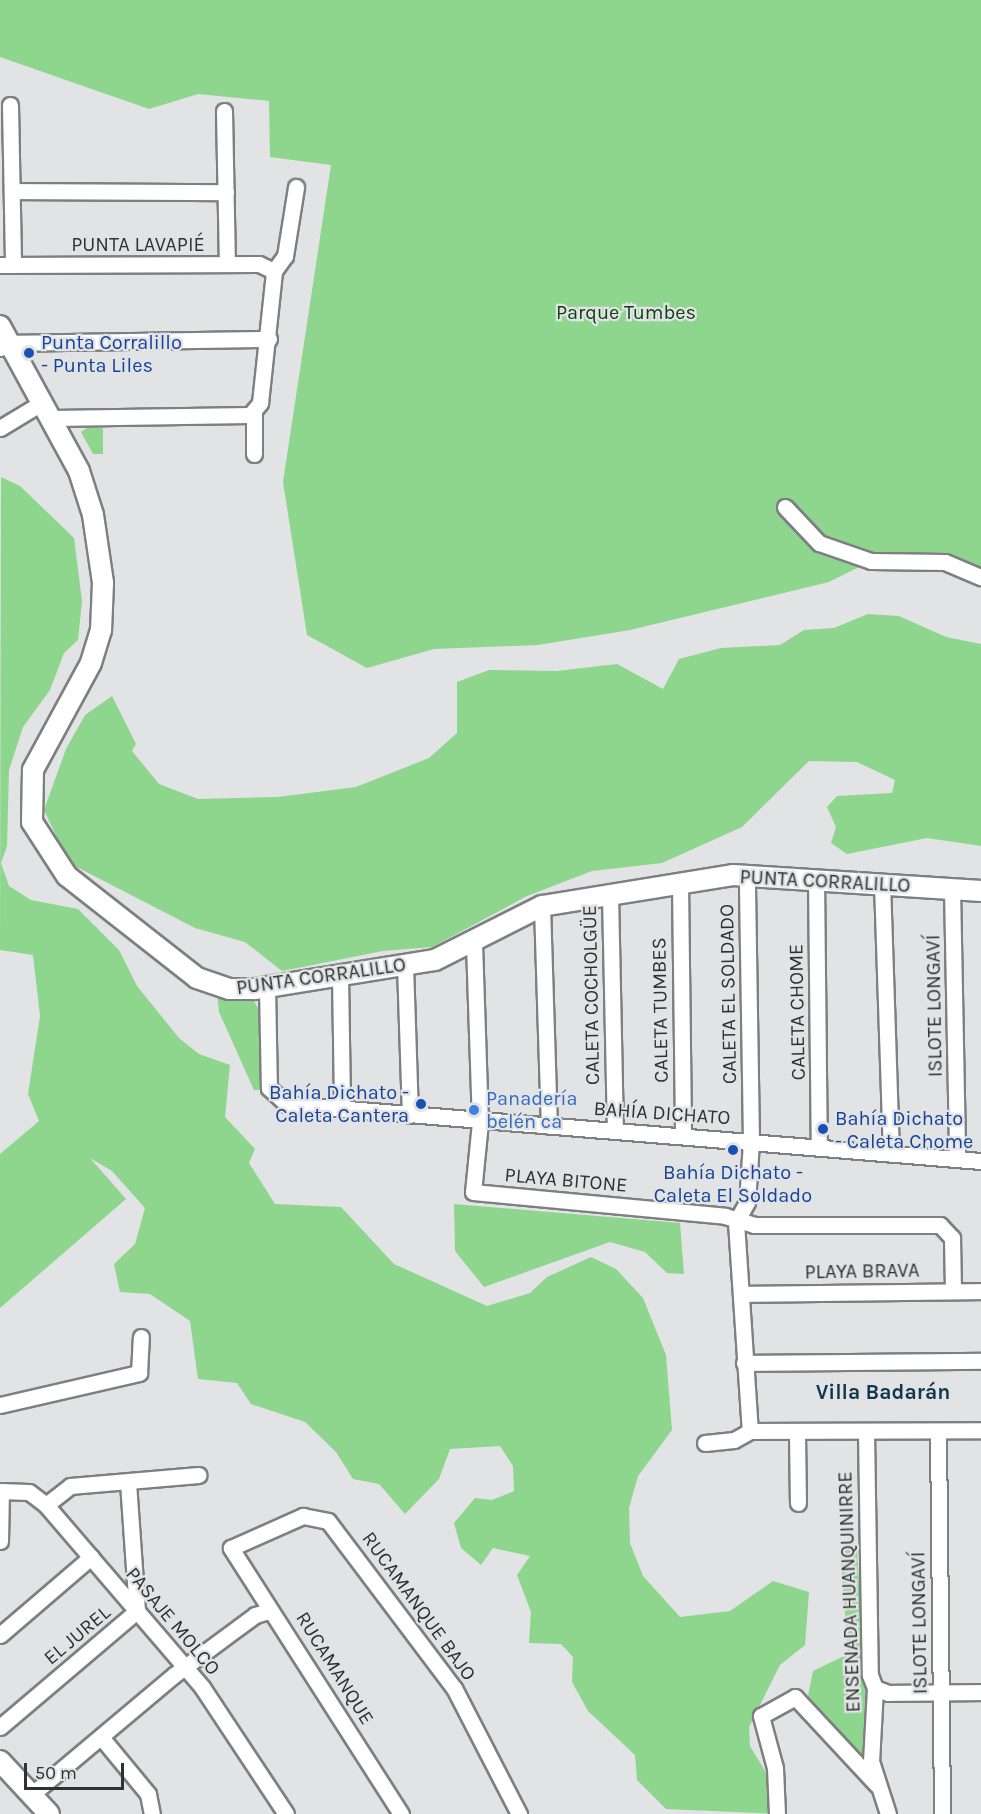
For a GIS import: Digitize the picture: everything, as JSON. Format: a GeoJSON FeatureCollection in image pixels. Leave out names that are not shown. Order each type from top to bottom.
{"type":"FeatureCollection","features":[{"type":"Feature","properties":{"kind":"street"},"geometry":{"type":"LineString","coordinates":[[7,265],[12,191],[10,105]]}},
{"type":"Feature","properties":{"kind":"street"},"geometry":{"type":"LineString","coordinates":[[224,111],[227,264]]}},
{"type":"Feature","properties":{"kind":"street"},"geometry":{"type":"LineString","coordinates":[[254,454],[254,413],[269,339],[274,271],[285,256],[296,186]]}},
{"type":"Feature","properties":{"kind":"street"},"geometry":{"type":"LineString","coordinates":[[12,191],[226,192]]}},
{"type":"Feature","properties":{"kind":"street","name":"PUNTA LAVAPIÉ"},"geometry":{"type":"LineString","coordinates":[[7,265],[263,264],[274,271]]}},
{"type":"Feature","properties":{"kind":"street"},"geometry":{"type":"LineString","coordinates":[[3,339],[269,339]]}},
{"type":"Feature","properties":{"kind":"street","name":"PUNTA CORRALILLO"},"geometry":{"type":"LineString","coordinates":[[3,339],[48,410],[93,515],[104,604],[92,663],[33,770],[29,798],[36,833],[79,887],[197,978],[230,989],[267,987],[446,958],[542,906],[747,874],[981,891]]}},
{"type":"Feature","properties":{"kind":"street"},"geometry":{"type":"LineString","coordinates":[[0,428],[48,410],[237,419],[254,413]]}},
{"type":"Feature","properties":{"kind":"street"},"geometry":{"type":"LineString","coordinates":[[784,507],[819,543],[860,558],[945,562],[981,577]]}},
{"type":"Feature","properties":{"kind":"street","name":"CALETA EL SOLDADO"},"geometry":{"type":"LineString","coordinates":[[747,874],[751,1141],[747,1202],[736,1222],[750,1431]]}},
{"type":"Feature","properties":{"kind":"street","name":"CALETA CHOME"},"geometry":{"type":"LineString","coordinates":[[816,878],[819,1146]]}},
{"type":"Feature","properties":{"kind":"street","name":"CALETA TUMBES"},"geometry":{"type":"LineString","coordinates":[[680,883],[683,1136]]}},
{"type":"Feature","properties":{"kind":"street"},"geometry":{"type":"LineString","coordinates":[[882,883],[891,1153]]}},
{"type":"Feature","properties":{"kind":"street","name":"ISLOTE LONGAVÍ"},"geometry":{"type":"LineString","coordinates":[[952,888],[957,1159]]}},
{"type":"Feature","properties":{"kind":"street","name":"CALETA COCHOLGÜE"},"geometry":{"type":"LineString","coordinates":[[609,894],[615,1131]]}},
{"type":"Feature","properties":{"kind":"street"},"geometry":{"type":"LineString","coordinates":[[542,906],[549,1126]]}},
{"type":"Feature","properties":{"kind":"street"},"geometry":{"type":"LineString","coordinates":[[474,943],[480,1122]]}},
{"type":"Feature","properties":{"kind":"street"},"geometry":{"type":"LineString","coordinates":[[405,965],[410,1115]]}},
{"type":"Feature","properties":{"kind":"street"},"geometry":{"type":"LineString","coordinates":[[340,975],[342,1108]]}},
{"type":"Feature","properties":{"kind":"street","name":"BAHÍA DICHATO"},"geometry":{"type":"LineString","coordinates":[[267,987],[271,1093],[287,1104],[480,1122],[819,1146],[981,1161]]}},
{"type":"Feature","properties":{"kind":"street","name":"PLAYA BITONE"},"geometry":{"type":"LineString","coordinates":[[480,1122],[473,1192],[724,1216],[736,1222],[945,1227],[952,1238],[953,1291]]}},
{"type":"Feature","properties":{"kind":"street","name":"PLAYA BRAVA"},"geometry":{"type":"LineString","coordinates":[[742,1293],[981,1291]]}},
{"type":"Feature","properties":{"kind":"street"},"geometry":{"type":"LineString","coordinates":[[0,1406],[139,1373],[141,1337]]}},
{"type":"Feature","properties":{"kind":"street"},"geometry":{"type":"LineString","coordinates":[[744,1363],[981,1361]]}},
{"type":"Feature","properties":{"kind":"street"},"geometry":{"type":"LineString","coordinates":[[705,1443],[734,1440],[750,1431],[797,1434],[981,1430]]}},
{"type":"Feature","properties":{"kind":"street","name":"ISLOTE LONGAVÍ"},"geometry":{"type":"LineString","coordinates":[[938,1431],[942,1814]]}},
{"type":"Feature","properties":{"kind":"street","name":"ENSENADA HUANQUINIRRE"},"geometry":{"type":"LineString","coordinates":[[866,1432],[870,1675],[875,1688],[874,1750],[871,1761],[888,1814]]}},
{"type":"Feature","properties":{"kind":"street"},"geometry":{"type":"LineString","coordinates":[[797,1434],[798,1503]]}},
{"type":"Feature","properties":{"kind":"street"},"geometry":{"type":"LineString","coordinates":[[46,1505],[70,1486],[199,1475]]}},
{"type":"Feature","properties":{"kind":"street","name":"EL JUREL"},"geometry":{"type":"LineString","coordinates":[[0,1727],[137,1611],[128,1482]]}},
{"type":"Feature","properties":{"kind":"street"},"geometry":{"type":"LineString","coordinates":[[0,1541],[1,1491]]}},
{"type":"Feature","properties":{"kind":"street","name":"PASAJE MOLCO"},"geometry":{"type":"LineString","coordinates":[[1,1491],[30,1492],[46,1505],[185,1668],[286,1814]]}},
{"type":"Feature","properties":{"kind":"street","name":"RUCAMANQUE BAJO"},"geometry":{"type":"LineString","coordinates":[[231,1548],[303,1516],[328,1521],[454,1688],[519,1814]]}},
{"type":"Feature","properties":{"kind":"street","name":"RUCAMANQUE"},"geometry":{"type":"LineString","coordinates":[[231,1548],[269,1611],[279,1618],[401,1814]]}},
{"type":"Feature","properties":{"kind":"street"},"geometry":{"type":"LineString","coordinates":[[0,1635],[90,1557]]}},
{"type":"Feature","properties":{"kind":"street"},"geometry":{"type":"LineString","coordinates":[[31,1795],[185,1668],[255,1615],[269,1611]]}},
{"type":"Feature","properties":{"kind":"street"},"geometry":{"type":"LineString","coordinates":[[875,1688],[888,1693],[981,1692]]}},
{"type":"Feature","properties":{"kind":"street"},"geometry":{"type":"LineString","coordinates":[[777,1814],[776,1768],[761,1716],[795,1697],[878,1786]]}},
{"type":"Feature","properties":{"kind":"street"},"geometry":{"type":"LineString","coordinates":[[101,1737],[148,1794],[152,1814]]}},
{"type":"Feature","properties":{"kind":"street"},"geometry":{"type":"LineString","coordinates":[[4,1772],[49,1814]]}},
{"type":"Feature","properties":{"kind":"green space","name":"Parque Tumbes"},"geometry":{"type":"Polygon","coordinates":[[[0,0],[981,0],[981,584],[946,558],[871,561],[829,582],[630,630],[538,645],[434,649],[367,668],[307,635],[283,482],[331,165],[270,157],[269,101],[198,94],[149,109],[0,57],[0,0]]]}},
{"type":"Feature","properties":{"kind":"green space"},"geometry":{"type":"Polygon","coordinates":[[[87,428],[103,428],[103,454],[93,454],[81,432],[87,428]]]}},
{"type":"Feature","properties":{"kind":"green space"},"geometry":{"type":"Polygon","coordinates":[[[1,477],[20,486],[74,538],[82,601],[78,640],[64,653],[50,690],[23,727],[9,770],[7,846],[1,863],[9,886],[31,900],[78,909],[119,950],[137,986],[179,1038],[199,1054],[230,1065],[225,1117],[255,1149],[249,1163],[275,1204],[341,1207],[394,1264],[487,1306],[530,1293],[547,1277],[591,1257],[616,1269],[643,1298],[666,1355],[672,1430],[638,1476],[629,1508],[630,1543],[643,1576],[680,1617],[730,1611],[773,1581],[809,1592],[805,1645],[780,1665],[749,1727],[750,1746],[783,1801],[781,1814],[666,1809],[637,1780],[635,1755],[588,1711],[572,1682],[573,1657],[561,1644],[529,1643],[531,1612],[517,1575],[530,1556],[493,1548],[481,1565],[461,1548],[454,1523],[475,1498],[492,1500],[514,1491],[513,1466],[500,1446],[450,1449],[439,1479],[405,1514],[379,1484],[353,1479],[336,1452],[305,1422],[251,1404],[237,1383],[198,1379],[190,1321],[150,1294],[120,1292],[114,1264],[135,1244],[145,1208],[112,1171],[90,1158],[126,1199],[0,1308],[0,1154],[39,1121],[28,1094],[40,1016],[33,955],[0,950],[1,477]]]}},
{"type":"Feature","properties":{"kind":"green space"},"geometry":{"type":"Polygon","coordinates":[[[868,614],[899,616],[946,637],[981,644],[981,846],[927,838],[847,854],[831,843],[836,827],[827,807],[837,796],[892,793],[895,780],[857,762],[809,761],[742,827],[662,863],[592,871],[527,896],[432,947],[383,951],[282,971],[245,942],[195,928],[69,863],[44,810],[66,749],[85,715],[112,696],[136,744],[132,751],[159,784],[198,799],[278,797],[356,787],[429,758],[457,733],[457,682],[489,670],[557,671],[617,664],[663,689],[679,659],[721,648],[780,645],[804,630],[834,628],[868,614]]]}},
{"type":"Feature","properties":{"kind":"green space"},"geometry":{"type":"Polygon","coordinates":[[[217,992],[252,998],[261,1013],[262,1090],[254,1090],[219,1012],[217,992]]]}},
{"type":"Feature","properties":{"kind":"green space"},"geometry":{"type":"Polygon","coordinates":[[[454,1204],[680,1223],[684,1274],[667,1273],[645,1252],[610,1242],[484,1287],[455,1251],[454,1204]]]}},
{"type":"Feature","properties":{"kind":"green space"},"geometry":{"type":"Polygon","coordinates":[[[840,1547],[857,1548],[867,1720],[865,1759],[860,1759],[807,1701],[813,1671],[848,1654],[840,1547]]]}},
{"type":"Feature","properties":{"kind":"place","name":"Punta Corralillo - Punta Liles"},"geometry":{"type":"Point","coordinates":[29,353]}},
{"type":"Feature","properties":{"kind":"place","name":"Bahía Dichato - Caleta Cantera"},"geometry":{"type":"Point","coordinates":[421,1104]}},
{"type":"Feature","properties":{"kind":"place","name":"Panadería belén ca"},"geometry":{"type":"Point","coordinates":[474,1110]}},
{"type":"Feature","properties":{"kind":"place","name":"Bahía Dichato - Caleta Chome"},"geometry":{"type":"Point","coordinates":[823,1129]}},
{"type":"Feature","properties":{"kind":"place","name":"Bahía Dichato - Caleta El Soldado"},"geometry":{"type":"Point","coordinates":[733,1150]}},
{"type":"Feature","properties":{"kind":"district","name":"Villa Badarán"},"geometry":{"type":"Point","coordinates":[883,1392]}}]}
